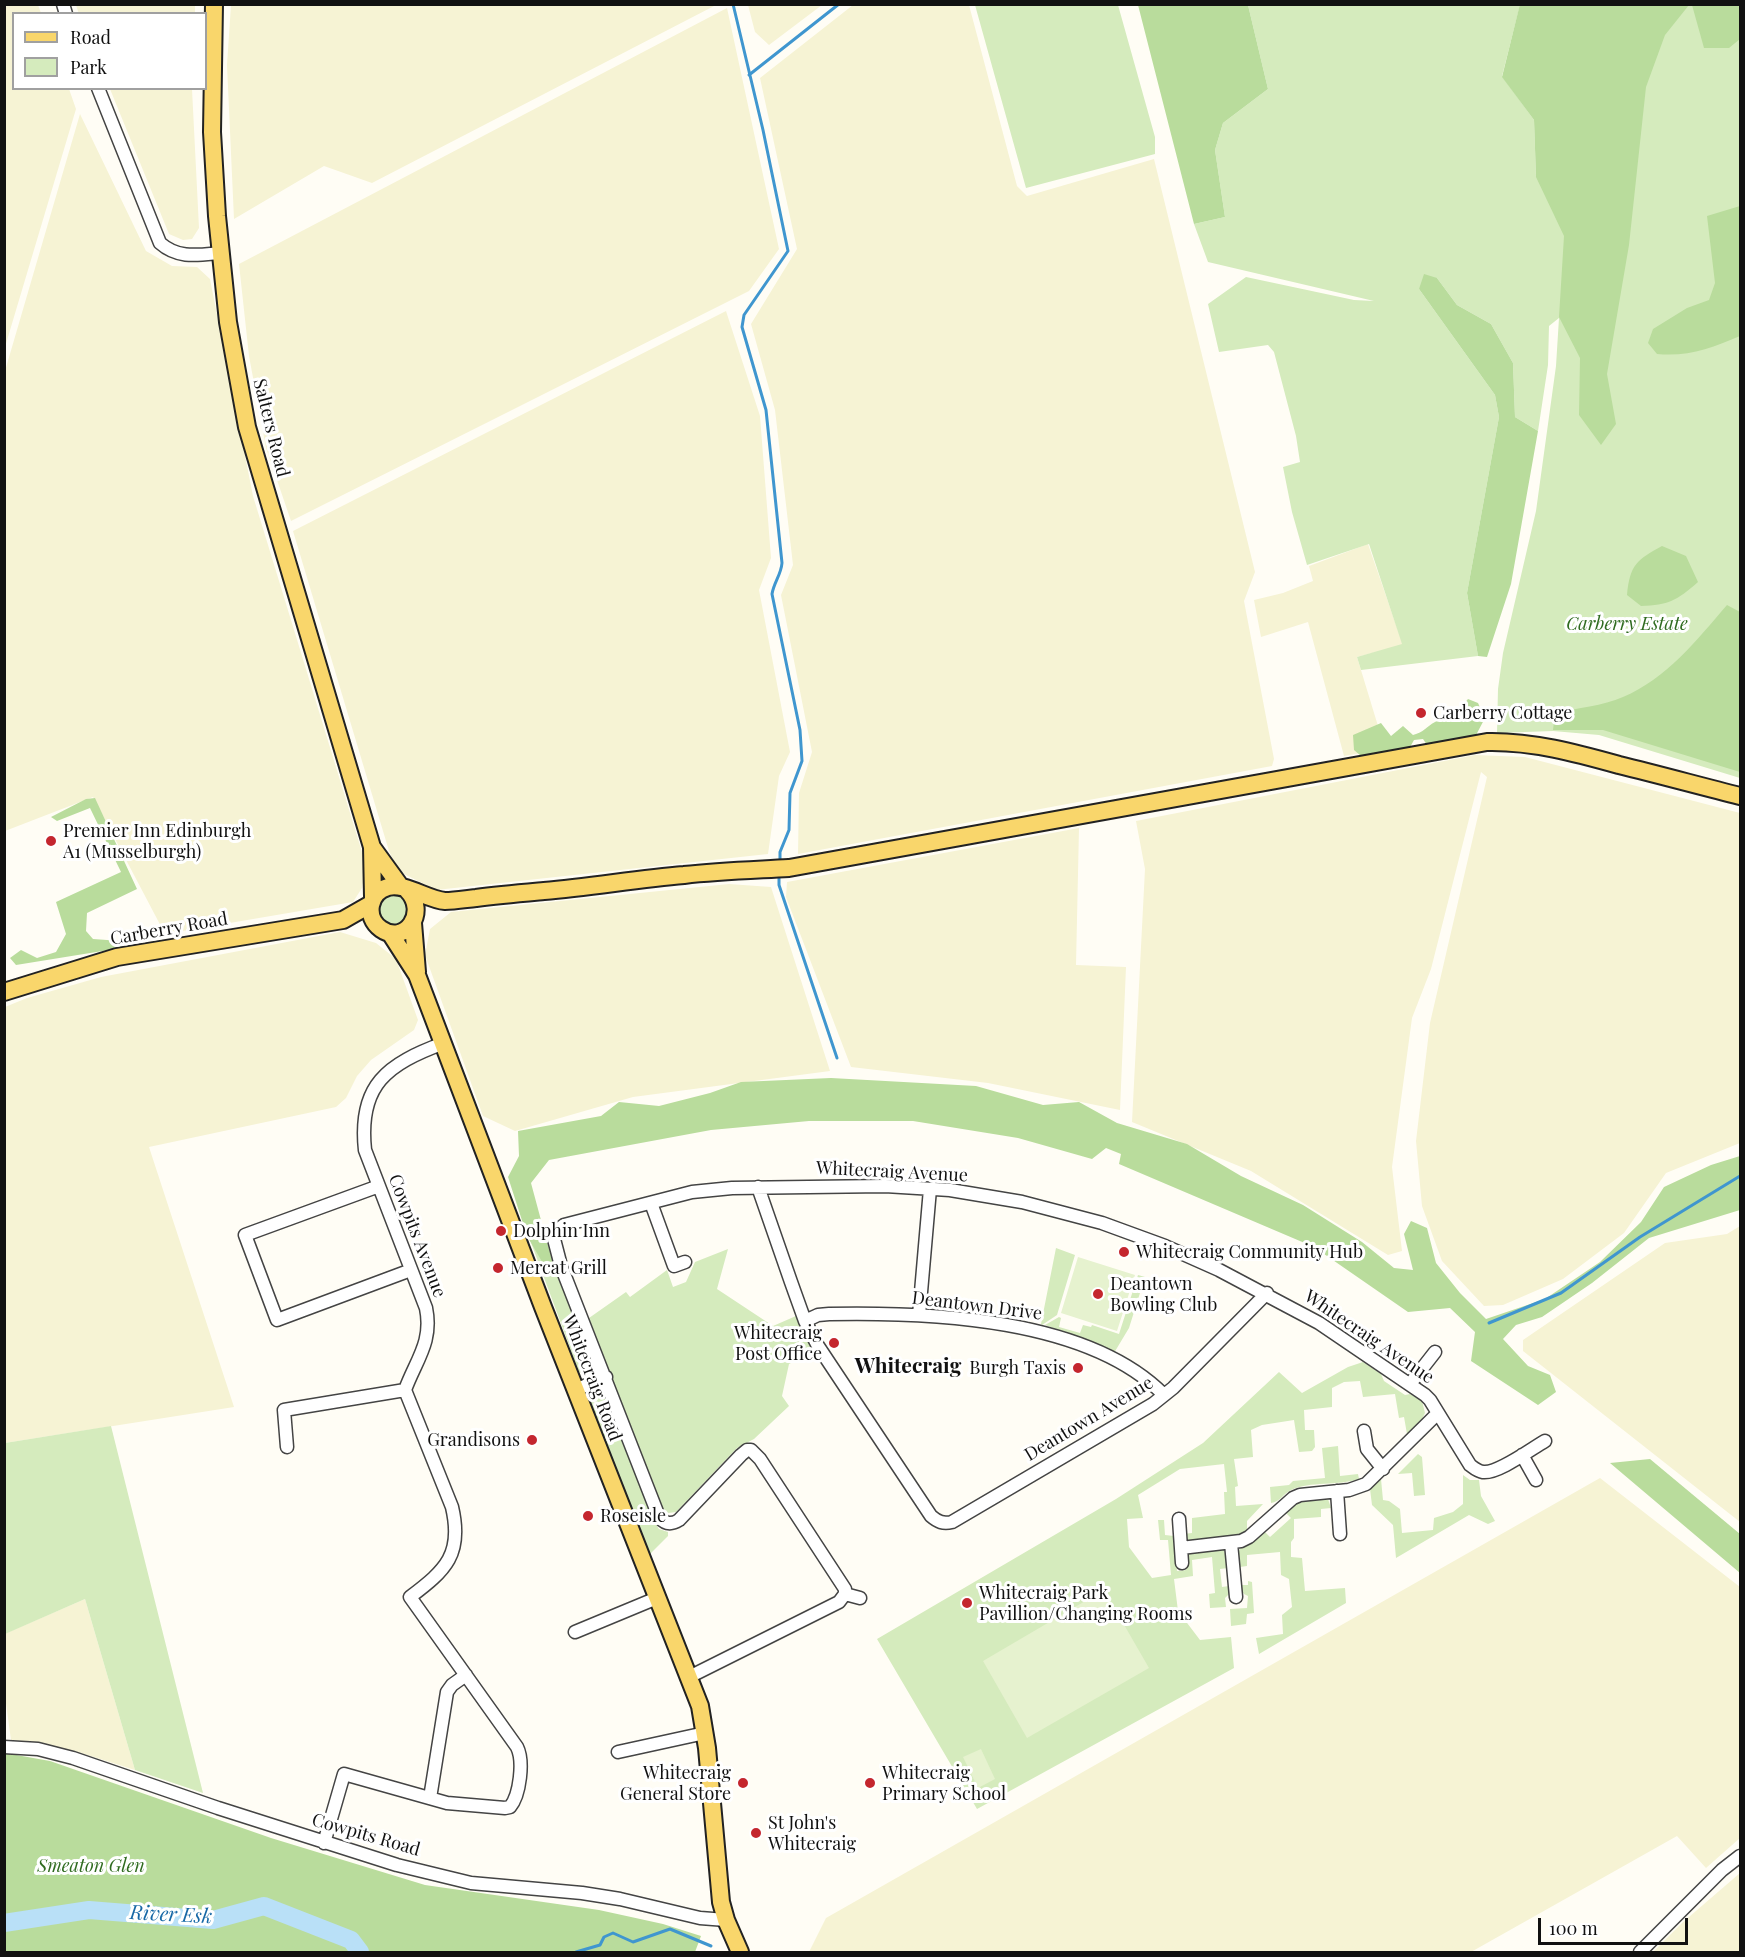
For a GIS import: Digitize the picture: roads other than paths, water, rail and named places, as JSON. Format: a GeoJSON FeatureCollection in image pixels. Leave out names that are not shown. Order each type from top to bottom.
{"type":"FeatureCollection","features":[{"type":"Feature","properties":{"kind":"main road","name":"Salters Road"},"geometry":{"type":"LineString","coordinates":[[214,4],[212,132],[220,253],[228,322],[247,427],[372,847],[372,901]]}},
{"type":"Feature","properties":{"kind":"main road"},"geometry":{"type":"LineString","coordinates":[[417,975],[385,930],[372,917],[372,901],[385,887],[404,888],[443,901],[684,875],[789,868],[1487,742],[1509,741],[1574,753],[1740,796]]}},
{"type":"Feature","properties":{"kind":"main road","name":"Salters Road"},"geometry":{"type":"LineString","coordinates":[[372,847],[404,888]]}},
{"type":"Feature","properties":{"kind":"main road"},"geometry":{"type":"LineString","coordinates":[[404,888],[416,903],[414,921],[417,975]]}},
{"type":"Feature","properties":{"kind":"main road","name":"Carberry Road"},"geometry":{"type":"LineString","coordinates":[[344,920],[372,901]]}},
{"type":"Feature","properties":{"kind":"main road"},"geometry":{"type":"LineString","coordinates":[[385,930],[403,931],[443,901]]}},
{"type":"Feature","properties":{"kind":"main road","name":"Carberry Road"},"geometry":{"type":"LineString","coordinates":[[4,992],[117,957],[344,920],[385,930]]}},
{"type":"Feature","properties":{"kind":"main road","name":"Whitecraig Road"},"geometry":{"type":"LineString","coordinates":[[417,975],[575,1390],[700,1706],[705,1733],[721,1902],[726,1920]]}},
{"type":"Feature","properties":{"kind":"main road"},"geometry":{"type":"LineString","coordinates":[[726,1920],[740,1953]]}},
{"type":"Feature","properties":{"kind":"street"},"geometry":{"type":"LineString","coordinates":[[99,90],[160,243],[167,249],[183,255],[220,253]]}},
{"type":"Feature","properties":{"kind":"street","name":"Cowpits Avenue"},"geometry":{"type":"LineString","coordinates":[[405,1390],[411,1372],[424,1349],[429,1323],[426,1308],[365,1150],[363,1130],[365,1110],[370,1095],[383,1077],[398,1063],[444,1042]]}},
{"type":"Feature","properties":{"kind":"street"},"geometry":{"type":"LineString","coordinates":[[379,1186],[245,1235],[277,1320],[411,1270]]}},
{"type":"Feature","properties":{"kind":"street","name":"Whitecraig Avenue"},"geometry":{"type":"LineString","coordinates":[[606,1377],[561,1266],[554,1239],[564,1224],[707,1190],[874,1186],[930,1189],[1022,1202],[1102,1223],[1165,1246],[1267,1293],[1319,1323],[1430,1400],[1470,1465],[1476,1470],[1490,1472],[1545,1441]]}},
{"type":"Feature","properties":{"kind":"street"},"geometry":{"type":"LineString","coordinates":[[758,1187],[806,1321]]}},
{"type":"Feature","properties":{"kind":"street"},"geometry":{"type":"LineString","coordinates":[[919,1315],[930,1189]]}},
{"type":"Feature","properties":{"kind":"street"},"geometry":{"type":"LineString","coordinates":[[651,1203],[674,1266],[685,1262]]}},
{"type":"Feature","properties":{"kind":"street","name":"Deantown Avenue"},"geometry":{"type":"LineString","coordinates":[[806,1321],[818,1346],[931,1516],[946,1524],[1137,1414],[1164,1395],[1267,1293]]}},
{"type":"Feature","properties":{"kind":"street","name":"Deantown Drive"},"geometry":{"type":"LineString","coordinates":[[806,1321],[818,1315],[829,1314],[919,1315],[1012,1326],[1070,1341],[1098,1352],[1132,1371],[1164,1395]]}},
{"type":"Feature","properties":{"kind":"street"},"geometry":{"type":"LineString","coordinates":[[1410,1384],[1435,1352]]}},
{"type":"Feature","properties":{"kind":"street"},"geometry":{"type":"LineString","coordinates":[[575,1390],[606,1377],[659,1517],[663,1522],[673,1523],[679,1520],[741,1455],[751,1450],[760,1459],[843,1584],[845,1594]]}},
{"type":"Feature","properties":{"kind":"street"},"geometry":{"type":"LineString","coordinates":[[287,1447],[284,1410],[405,1390],[452,1507],[456,1525],[452,1554],[444,1567],[435,1578],[410,1597],[520,1754],[521,1760],[517,1795],[510,1807],[505,1808],[447,1803],[344,1774],[324,1843]]}},
{"type":"Feature","properties":{"kind":"street"},"geometry":{"type":"LineString","coordinates":[[1181,1548],[1231,1543],[1249,1537],[1293,1498],[1300,1495],[1349,1490],[1366,1485],[1438,1413]]}},
{"type":"Feature","properties":{"kind":"street"},"geometry":{"type":"LineString","coordinates":[[1364,1431],[1367,1449],[1383,1469]]}},
{"type":"Feature","properties":{"kind":"street"},"geometry":{"type":"LineString","coordinates":[[1522,1455],[1536,1480]]}},
{"type":"Feature","properties":{"kind":"street"},"geometry":{"type":"LineString","coordinates":[[1337,1491],[1340,1534]]}},
{"type":"Feature","properties":{"kind":"street"},"geometry":{"type":"LineString","coordinates":[[1179,1519],[1182,1563]]}},
{"type":"Feature","properties":{"kind":"street"},"geometry":{"type":"LineString","coordinates":[[1231,1543],[1236,1598]]}},
{"type":"Feature","properties":{"kind":"street"},"geometry":{"type":"LineString","coordinates":[[845,1594],[860,1598]]}},
{"type":"Feature","properties":{"kind":"street"},"geometry":{"type":"LineString","coordinates":[[689,1677],[838,1602],[845,1594]]}},
{"type":"Feature","properties":{"kind":"street"},"geometry":{"type":"LineString","coordinates":[[575,1632],[657,1599]]}},
{"type":"Feature","properties":{"kind":"street"},"geometry":{"type":"LineString","coordinates":[[430,1798],[447,1692],[452,1685],[466,1675]]}},
{"type":"Feature","properties":{"kind":"street"},"geometry":{"type":"LineString","coordinates":[[618,1752],[705,1733]]}},
{"type":"Feature","properties":{"kind":"street","name":"Cowpits Road"},"geometry":{"type":"LineString","coordinates":[[4,1747],[38,1749],[73,1758],[324,1843],[397,1865],[471,1883],[582,1893],[620,1899],[700,1918],[726,1920]]}},
{"type":"Feature","properties":{"kind":"street"},"geometry":{"type":"LineString","coordinates":[[1640,1953],[1659,1931],[1740,1856]]}},
{"type":"Feature","properties":{"kind":"waterway"},"geometry":{"type":"LineString","coordinates":[[733,4],[763,130],[788,251],[744,315],[742,327],[766,410],[782,563],[772,594],[800,730],[802,761],[790,793],[789,830],[780,852],[780,863]]}},
{"type":"Feature","properties":{"kind":"waterway"},"geometry":{"type":"LineString","coordinates":[[749,75],[839,4]]}},
{"type":"Feature","properties":{"kind":"waterway"},"geometry":{"type":"LineString","coordinates":[[779,875],[779,885],[837,1058]]}},
{"type":"Feature","properties":{"kind":"waterway"},"geometry":{"type":"LineString","coordinates":[[1489,1323],[1561,1293],[1640,1237],[1740,1176]]}},
{"type":"Feature","properties":{"kind":"waterway","name":"River Esk"},"geometry":{"type":"LineString","coordinates":[[4,1923],[89,1910],[213,1920],[264,1906],[351,1940],[360,1952]]}},
{"type":"Feature","properties":{"kind":"waterway"},"geometry":{"type":"LineString","coordinates":[[576,1952],[600,1945],[604,1937],[613,1933],[633,1942],[670,1929],[711,1946]]}},
{"type":"Feature","properties":{"kind":"place","name":"Carberry Cottage"},"geometry":{"type":"Point","coordinates":[1421,713]}},
{"type":"Feature","properties":{"kind":"place","name":"Premier Inn Edinburgh A1 (Musselburgh)"},"geometry":{"type":"Point","coordinates":[51,841]}},
{"type":"Feature","properties":{"kind":"place","name":"Dolphin Inn"},"geometry":{"type":"Point","coordinates":[501,1231]}},
{"type":"Feature","properties":{"kind":"place","name":"Whitecraig Community Hub"},"geometry":{"type":"Point","coordinates":[1124,1252]}},
{"type":"Feature","properties":{"kind":"place","name":"Mercat Grill"},"geometry":{"type":"Point","coordinates":[498,1268]}},
{"type":"Feature","properties":{"kind":"place","name":"Deantown Bowling Club"},"geometry":{"type":"Point","coordinates":[1098,1294]}},
{"type":"Feature","properties":{"kind":"place","name":"Whitecraig Post Office"},"geometry":{"type":"Point","coordinates":[834,1343]}},
{"type":"Feature","properties":{"kind":"place","name":"Burgh Taxis"},"geometry":{"type":"Point","coordinates":[1078,1368]}},
{"type":"Feature","properties":{"kind":"place","name":"Grandisons"},"geometry":{"type":"Point","coordinates":[532,1440]}},
{"type":"Feature","properties":{"kind":"place","name":"Roseisle"},"geometry":{"type":"Point","coordinates":[588,1516]}},
{"type":"Feature","properties":{"kind":"place","name":"Whitecraig Park Pavillion/Changing Rooms"},"geometry":{"type":"Point","coordinates":[967,1603]}},
{"type":"Feature","properties":{"kind":"place","name":"Whitecraig General Store"},"geometry":{"type":"Point","coordinates":[743,1783]}},
{"type":"Feature","properties":{"kind":"place","name":"Whitecraig Primary School"},"geometry":{"type":"Point","coordinates":[870,1783]}},
{"type":"Feature","properties":{"kind":"place","name":"St John's Whitecraig"},"geometry":{"type":"Point","coordinates":[756,1833]}},
{"type":"Feature","properties":{"kind":"district","name":"Whitecraig"},"geometry":{"type":"Point","coordinates":[908,1366]}},
{"type":"Feature","properties":{"kind":"park label","name":"Carberry Estate"},"geometry":{"type":"Point","coordinates":[1627,624]}},
{"type":"Feature","properties":{"kind":"park label","name":"Smeaton Glen"},"geometry":{"type":"Point","coordinates":[91,1866]}}]}
